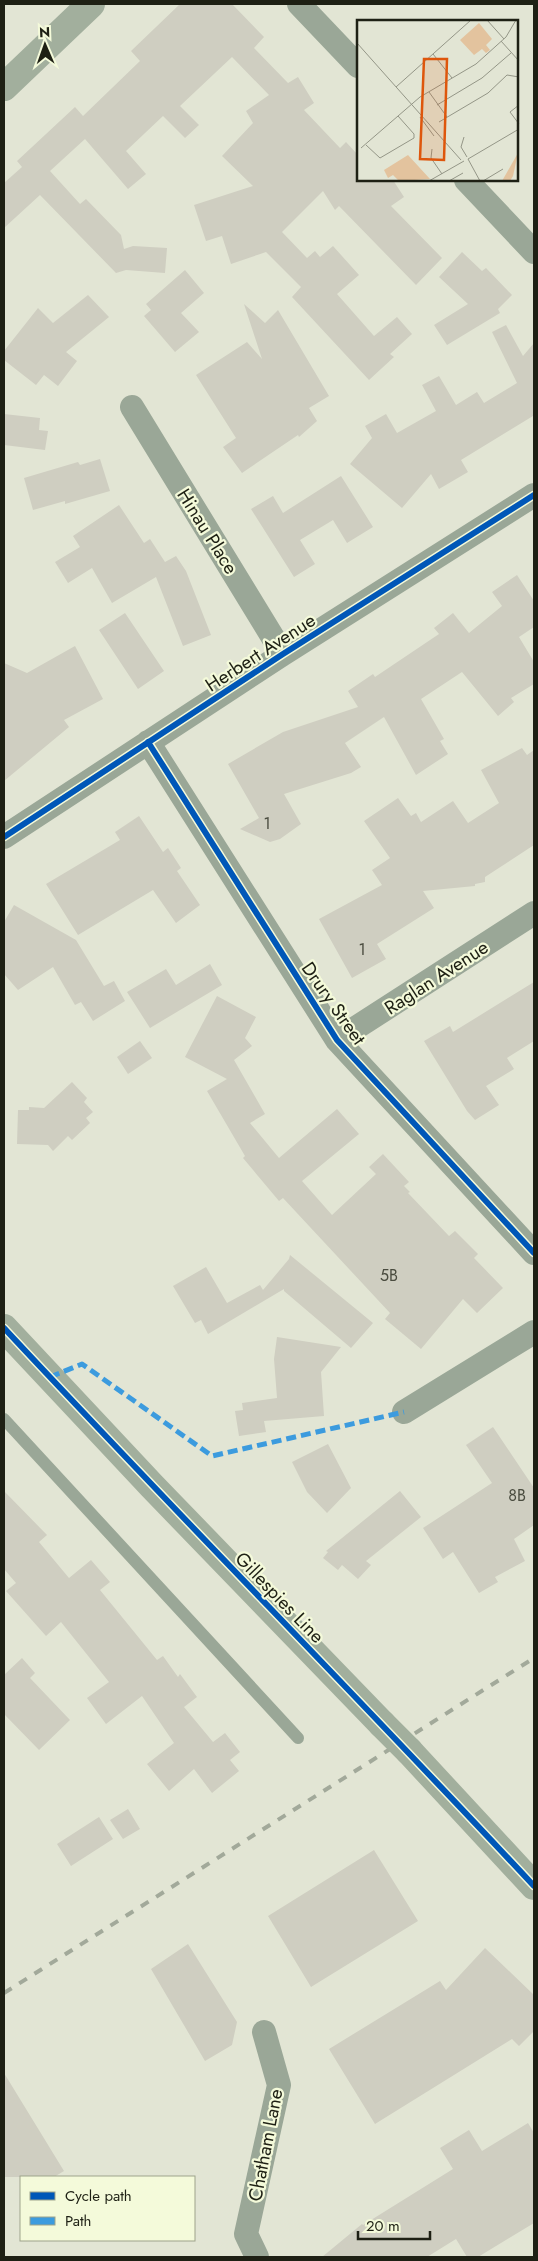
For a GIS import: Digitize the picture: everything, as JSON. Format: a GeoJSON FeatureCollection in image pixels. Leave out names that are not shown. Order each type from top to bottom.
{"type":"FeatureCollection","features":[{"type":"Feature","properties":{"kind":"street"},"geometry":{"type":"LineString","coordinates":[[4,87],[91,4]]}},
{"type":"Feature","properties":{"kind":"street"},"geometry":{"type":"LineString","coordinates":[[299,4],[357,65]]}},
{"type":"Feature","properties":{"kind":"street"},"geometry":{"type":"LineString","coordinates":[[467,181],[534,252]]}},
{"type":"Feature","properties":{"kind":"street","name":"Hinau Place"},"geometry":{"type":"LineString","coordinates":[[132,407],[283,654]]}},
{"type":"Feature","properties":{"kind":"street","name":"Herbert Avenue"},"geometry":{"type":"LineString","coordinates":[[4,837],[283,654],[534,495]]}},
{"type":"Feature","properties":{"kind":"street","name":"Drury Street"},"geometry":{"type":"LineString","coordinates":[[148,742],[337,1040],[534,1253]]}},
{"type":"Feature","properties":{"kind":"street","name":"Raglan Avenue"},"geometry":{"type":"LineString","coordinates":[[337,1040],[534,913]]}},
{"type":"Feature","properties":{"kind":"street","name":"Gillespies Line"},"geometry":{"type":"LineString","coordinates":[[4,1328],[152,1486],[409,1751],[534,1886]]}},
{"type":"Feature","properties":{"kind":"street"},"geometry":{"type":"LineString","coordinates":[[404,1412],[534,1332]]}},
{"type":"Feature","properties":{"kind":"street","name":"Chatham Lane"},"geometry":{"type":"LineString","coordinates":[[257,2257],[246,2234],[279,2085],[264,2032]]}},
{"type":"Feature","properties":{"kind":"lane"},"geometry":{"type":"LineString","coordinates":[[4,1419],[298,1738]]}},
{"type":"Feature","properties":{"kind":"building"},"geometry":{"type":"Polygon","coordinates":[[[180,4],[232,4],[264,37],[254,48],[288,83],[298,77],[314,103],[304,110],[340,148],[346,142],[357,154],[357,181],[394,181],[404,197],[391,206],[442,258],[416,285],[339,206],[335,210],[323,191],[282,232],[307,258],[315,251],[320,257],[333,246],[359,275],[337,294],[374,336],[397,317],[412,334],[390,354],[394,357],[369,380],[292,297],[301,287],[266,252],[231,264],[222,236],[206,241],[194,205],[253,186],[222,156],[253,123],[246,111],[269,95],[232,57],[180,106],[199,125],[185,138],[163,116],[126,151],[146,174],[128,189],[85,139],[50,171],[80,204],[86,199],[121,235],[124,249],[133,246],[167,248],[165,273],[126,270],[116,273],[40,195],[4,228],[4,183],[22,167],[17,161],[75,107],[83,116],[140,61],[131,51],[180,4]]]}},
{"type":"Feature","properties":{"kind":"building"},"geometry":{"type":"Polygon","coordinates":[[[462,252],[482,271],[486,268],[512,295],[498,309],[500,313],[447,345],[434,325],[468,304],[439,277],[462,252]]]}},
{"type":"Feature","properties":{"kind":"building"},"geometry":{"type":"Polygon","coordinates":[[[185,270],[204,293],[181,313],[199,332],[175,352],[144,316],[151,310],[146,304],[185,270]]]}},
{"type":"Feature","properties":{"kind":"building"},"geometry":{"type":"Polygon","coordinates":[[[88,295],[109,317],[66,352],[77,361],[58,386],[44,375],[36,385],[4,360],[4,351],[38,308],[53,323],[88,295]]]}},
{"type":"Feature","properties":{"kind":"building"},"geometry":{"type":"Polygon","coordinates":[[[244,304],[265,323],[278,310],[329,396],[309,408],[317,421],[299,437],[298,435],[242,473],[223,447],[236,438],[196,375],[247,342],[262,359],[244,304]]]}},
{"type":"Feature","properties":{"kind":"building"},"geometry":{"type":"Polygon","coordinates":[[[506,325],[523,356],[534,343],[534,418],[533,416],[461,460],[468,472],[439,489],[431,474],[402,508],[350,464],[372,438],[365,426],[386,414],[397,433],[436,411],[422,385],[439,376],[456,405],[477,392],[484,403],[517,383],[492,332],[506,325]]]}},
{"type":"Feature","properties":{"kind":"building"},"geometry":{"type":"Polygon","coordinates":[[[4,414],[40,418],[39,430],[48,431],[45,450],[4,445],[4,414]]]}},
{"type":"Feature","properties":{"kind":"building"},"geometry":{"type":"Polygon","coordinates":[[[100,459],[110,491],[65,504],[65,501],[33,510],[24,478],[78,462],[80,465],[100,459]]]}},
{"type":"Feature","properties":{"kind":"building"},"geometry":{"type":"Polygon","coordinates":[[[341,476],[373,527],[347,543],[333,520],[300,540],[315,564],[294,577],[251,509],[273,496],[283,513],[341,476]]]}},
{"type":"Feature","properties":{"kind":"building"},"geometry":{"type":"Polygon","coordinates":[[[119,505],[144,543],[150,539],[165,562],[176,556],[186,571],[211,635],[183,646],[156,577],[112,603],[92,568],[68,583],[55,562],[80,547],[73,536],[119,505]]]}},
{"type":"Feature","properties":{"kind":"building"},"geometry":{"type":"Polygon","coordinates":[[[517,575],[534,601],[534,627],[519,637],[534,662],[534,684],[511,698],[514,702],[498,716],[462,672],[421,699],[444,739],[440,741],[448,754],[416,775],[384,717],[345,743],[361,767],[351,773],[284,794],[301,824],[280,839],[270,842],[240,829],[259,818],[228,764],[283,732],[358,707],[348,691],[373,674],[375,677],[439,634],[434,628],[453,613],[469,633],[502,606],[492,592],[517,575]]]}},
{"type":"Feature","properties":{"kind":"building"},"geometry":{"type":"Polygon","coordinates":[[[125,613],[164,671],[138,689],[99,630],[125,613]]]}},
{"type":"Feature","properties":{"kind":"building"},"geometry":{"type":"Polygon","coordinates":[[[75,646],[103,699],[64,720],[69,727],[4,781],[4,663],[27,673],[75,646]]]}},
{"type":"Feature","properties":{"kind":"building"},"geometry":{"type":"Polygon","coordinates":[[[522,748],[527,755],[534,750],[534,845],[485,877],[485,882],[475,884],[475,886],[423,891],[434,908],[377,944],[386,959],[352,978],[319,919],[382,885],[372,870],[390,858],[364,821],[398,798],[411,816],[416,813],[421,822],[453,801],[468,823],[499,803],[481,770],[522,748]]]}},
{"type":"Feature","properties":{"kind":"building"},"geometry":{"type":"Polygon","coordinates":[[[139,816],[163,852],[168,848],[181,868],[177,871],[200,905],[176,923],[153,890],[78,935],[46,884],[120,840],[115,832],[139,816]]]}},
{"type":"Feature","properties":{"kind":"building"},"geometry":{"type":"Polygon","coordinates":[[[14,905],[76,940],[104,986],[114,981],[125,1001],[93,1021],[81,1002],[75,1005],[53,967],[18,990],[4,974],[4,922],[14,905]]]}},
{"type":"Feature","properties":{"kind":"building"},"geometry":{"type":"Polygon","coordinates":[[[210,964],[222,985],[150,1028],[127,992],[166,969],[176,985],[210,964]]]}},
{"type":"Feature","properties":{"kind":"building"},"geometry":{"type":"Polygon","coordinates":[[[534,982],[534,1041],[507,1058],[514,1069],[486,1086],[499,1105],[475,1120],[467,1111],[424,1041],[450,1026],[453,1032],[534,982]]]}},
{"type":"Feature","properties":{"kind":"building"},"geometry":{"type":"Polygon","coordinates":[[[217,996],[256,1017],[245,1038],[252,1046],[234,1060],[265,1114],[250,1123],[279,1158],[337,1109],[359,1134],[302,1181],[332,1215],[376,1174],[369,1167],[383,1154],[409,1182],[404,1186],[410,1192],[408,1193],[449,1236],[455,1231],[478,1254],[474,1258],[503,1288],[477,1313],[463,1299],[421,1349],[385,1319],[390,1313],[283,1198],[279,1201],[243,1158],[245,1156],[207,1091],[227,1079],[185,1057],[217,996]]]}},
{"type":"Feature","properties":{"kind":"building"},"geometry":{"type":"Polygon","coordinates":[[[140,1041],[152,1058],[128,1074],[117,1057],[140,1041]]]}},
{"type":"Feature","properties":{"kind":"building"},"geometry":{"type":"Polygon","coordinates":[[[72,1082],[87,1098],[84,1102],[93,1112],[86,1118],[90,1123],[72,1140],[68,1136],[53,1151],[48,1145],[17,1144],[18,1110],[29,1110],[29,1107],[44,1108],[72,1082]]]}},
{"type":"Feature","properties":{"kind":"building"},"geometry":{"type":"Polygon","coordinates":[[[290,1255],[373,1323],[351,1348],[284,1291],[284,1289],[208,1334],[201,1320],[195,1323],[173,1286],[206,1267],[227,1303],[260,1285],[263,1290],[289,1259],[290,1255]]]}},
{"type":"Feature","properties":{"kind":"building"},"geometry":{"type":"Polygon","coordinates":[[[277,1337],[341,1347],[321,1372],[324,1416],[264,1421],[266,1432],[239,1436],[235,1411],[243,1410],[242,1403],[277,1398],[274,1359],[277,1337]]]}},
{"type":"Feature","properties":{"kind":"building"},"geometry":{"type":"Polygon","coordinates":[[[493,1427],[534,1488],[534,1525],[514,1539],[525,1561],[495,1577],[498,1582],[479,1593],[453,1552],[443,1559],[423,1528],[492,1483],[466,1445],[493,1427]]]}},
{"type":"Feature","properties":{"kind":"building"},"geometry":{"type":"Polygon","coordinates":[[[328,1444],[351,1488],[327,1513],[307,1492],[292,1462],[328,1444]]]}},
{"type":"Feature","properties":{"kind":"building"},"geometry":{"type":"Polygon","coordinates":[[[4,1491],[47,1535],[39,1542],[69,1578],[91,1560],[110,1582],[100,1590],[157,1660],[163,1656],[178,1677],[180,1674],[197,1697],[184,1707],[213,1742],[225,1733],[240,1752],[230,1760],[239,1771],[212,1793],[194,1769],[169,1791],[147,1764],[174,1743],[142,1696],[106,1724],[87,1698],[109,1682],[61,1622],[46,1636],[6,1591],[16,1583],[4,1569],[4,1491]]]}},
{"type":"Feature","properties":{"kind":"building"},"geometry":{"type":"Polygon","coordinates":[[[400,1491],[421,1517],[366,1561],[371,1565],[358,1579],[342,1565],[338,1570],[323,1558],[328,1552],[326,1551],[400,1491]]]}},
{"type":"Feature","properties":{"kind":"building"},"geometry":{"type":"Polygon","coordinates":[[[22,1658],[35,1673],[30,1678],[70,1720],[39,1750],[4,1714],[4,1675],[22,1658]]]}},
{"type":"Feature","properties":{"kind":"building"},"geometry":{"type":"Polygon","coordinates":[[[128,1809],[140,1829],[123,1839],[110,1820],[128,1809]]]}},
{"type":"Feature","properties":{"kind":"building"},"geometry":{"type":"Polygon","coordinates":[[[99,1817],[113,1839],[71,1866],[57,1844],[99,1817]]]}},
{"type":"Feature","properties":{"kind":"building"},"geometry":{"type":"Polygon","coordinates":[[[374,1850],[418,1921],[311,1987],[268,1916],[374,1850]]]}},
{"type":"Feature","properties":{"kind":"building"},"geometry":{"type":"Polygon","coordinates":[[[188,1944],[237,2022],[232,2045],[205,2061],[151,1969],[188,1944]]]}},
{"type":"Feature","properties":{"kind":"building"},"geometry":{"type":"Polygon","coordinates":[[[485,1948],[534,1995],[534,2031],[519,2046],[512,2039],[375,2124],[329,2049],[440,1981],[446,1990],[485,1948]]]}},
{"type":"Feature","properties":{"kind":"building"},"geometry":{"type":"Polygon","coordinates":[[[4,2073],[64,2171],[56,2176],[4,2177],[4,2073]]]}},
{"type":"Feature","properties":{"kind":"building"},"geometry":{"type":"Polygon","coordinates":[[[528,2123],[534,2133],[534,2223],[478,2257],[467,2257],[456,2239],[427,2257],[322,2257],[362,2224],[453,2169],[440,2148],[469,2130],[482,2151],[528,2123]]]}},
{"type":"Feature","properties":{"kind":"railway"},"geometry":{"type":"LineString","coordinates":[[4,1993],[534,1658]]}},
{"type":"Feature","properties":{"kind":"marked path"},"geometry":{"type":"LineString","coordinates":[[50,1377],[82,1364],[212,1456],[404,1412]]}},
{"type":"Feature","properties":{"kind":"cycle path"},"geometry":{"type":"LineString","coordinates":[[4,837],[283,654],[534,495]]}},
{"type":"Feature","properties":{"kind":"cycle path"},"geometry":{"type":"LineString","coordinates":[[148,742],[337,1040],[534,1253]]}},
{"type":"Feature","properties":{"kind":"cycle path"},"geometry":{"type":"LineString","coordinates":[[4,1328],[534,1886]]}}]}
